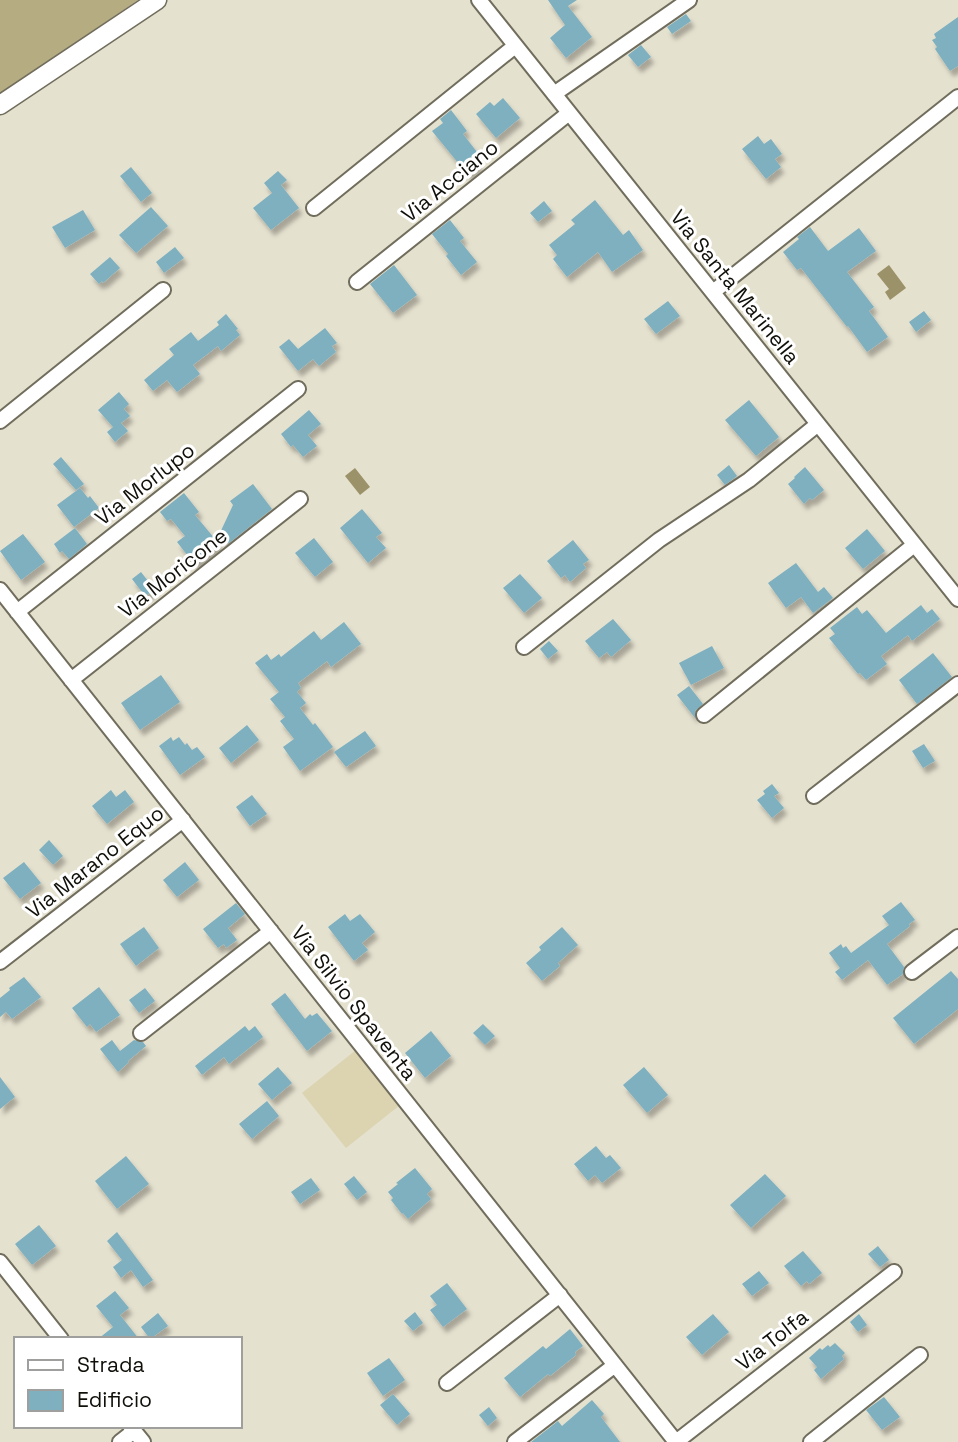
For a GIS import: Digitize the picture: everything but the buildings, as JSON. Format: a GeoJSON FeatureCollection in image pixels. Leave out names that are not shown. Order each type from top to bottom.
{"type":"FeatureCollection","features":[{"type":"Feature","properties":{"kind":"main road"},"geometry":{"type":"LineString","coordinates":[[0,105],[157,0]]}},
{"type":"Feature","properties":{"kind":"street","name":"Via Santa Marinella"},"geometry":{"type":"LineString","coordinates":[[479,0],[958,599]]}},
{"type":"Feature","properties":{"kind":"street"},"geometry":{"type":"LineString","coordinates":[[554,94],[690,0]]}},
{"type":"Feature","properties":{"kind":"street"},"geometry":{"type":"LineString","coordinates":[[314,208],[516,46]]}},
{"type":"Feature","properties":{"kind":"street"},"geometry":{"type":"LineString","coordinates":[[713,292],[958,97]]}},
{"type":"Feature","properties":{"kind":"street","name":"Via Acciano"},"geometry":{"type":"LineString","coordinates":[[357,282],[569,113]]}},
{"type":"Feature","properties":{"kind":"street"},"geometry":{"type":"LineString","coordinates":[[0,421],[163,290]]}},
{"type":"Feature","properties":{"kind":"street","name":"Via Morlupo"},"geometry":{"type":"LineString","coordinates":[[18,612],[298,389]]}},
{"type":"Feature","properties":{"kind":"street"},"geometry":{"type":"LineString","coordinates":[[524,648],[659,540],[749,480],[818,425]]}},
{"type":"Feature","properties":{"kind":"street","name":"Via Moricone"},"geometry":{"type":"LineString","coordinates":[[71,680],[300,499]]}},
{"type":"Feature","properties":{"kind":"street"},"geometry":{"type":"LineString","coordinates":[[704,715],[914,545]]}},
{"type":"Feature","properties":{"kind":"street","name":"Via Silvio Spaventa"},"geometry":{"type":"LineString","coordinates":[[0,590],[615,1365],[669,1440]]}},
{"type":"Feature","properties":{"kind":"street"},"geometry":{"type":"LineString","coordinates":[[814,796],[958,684]]}},
{"type":"Feature","properties":{"kind":"street","name":"Via Marano Equo"},"geometry":{"type":"LineString","coordinates":[[0,962],[183,820]]}},
{"type":"Feature","properties":{"kind":"street"},"geometry":{"type":"LineString","coordinates":[[141,1033],[271,931]]}},
{"type":"Feature","properties":{"kind":"street"},"geometry":{"type":"LineString","coordinates":[[912,972],[958,937]]}},
{"type":"Feature","properties":{"kind":"street"},"geometry":{"type":"LineString","coordinates":[[0,1262],[59,1337]]}},
{"type":"Feature","properties":{"kind":"street","name":"Via Tolfa"},"geometry":{"type":"LineString","coordinates":[[669,1440],[894,1272]]}},
{"type":"Feature","properties":{"kind":"street"},"geometry":{"type":"LineString","coordinates":[[447,1383],[560,1296]]}},
{"type":"Feature","properties":{"kind":"street"},"geometry":{"type":"LineString","coordinates":[[811,1442],[920,1355]]}},
{"type":"Feature","properties":{"kind":"street"},"geometry":{"type":"LineString","coordinates":[[514,1442],[615,1365]]}},
{"type":"Feature","properties":{"kind":"street"},"geometry":{"type":"LineString","coordinates":[[120,1442],[136,1433]]}},
{"type":"Feature","properties":{"kind":"shaded area"},"geometry":{"type":"Polygon","coordinates":[[[0,0],[138,0],[0,95],[0,0]]]}},
{"type":"Feature","properties":{"kind":"shaded area"},"geometry":{"type":"Polygon","coordinates":[[[889,265],[906,288],[890,300],[885,292],[889,289],[877,274],[889,265]]]}},
{"type":"Feature","properties":{"kind":"shaded area"},"geometry":{"type":"Polygon","coordinates":[[[355,468],[370,487],[360,495],[345,476],[355,468]]]}},
{"type":"Feature","properties":{"kind":"shaded area"},"geometry":{"type":"Polygon","coordinates":[[[356,1050],[400,1105],[346,1148],[302,1093],[356,1050]]]}}]}
